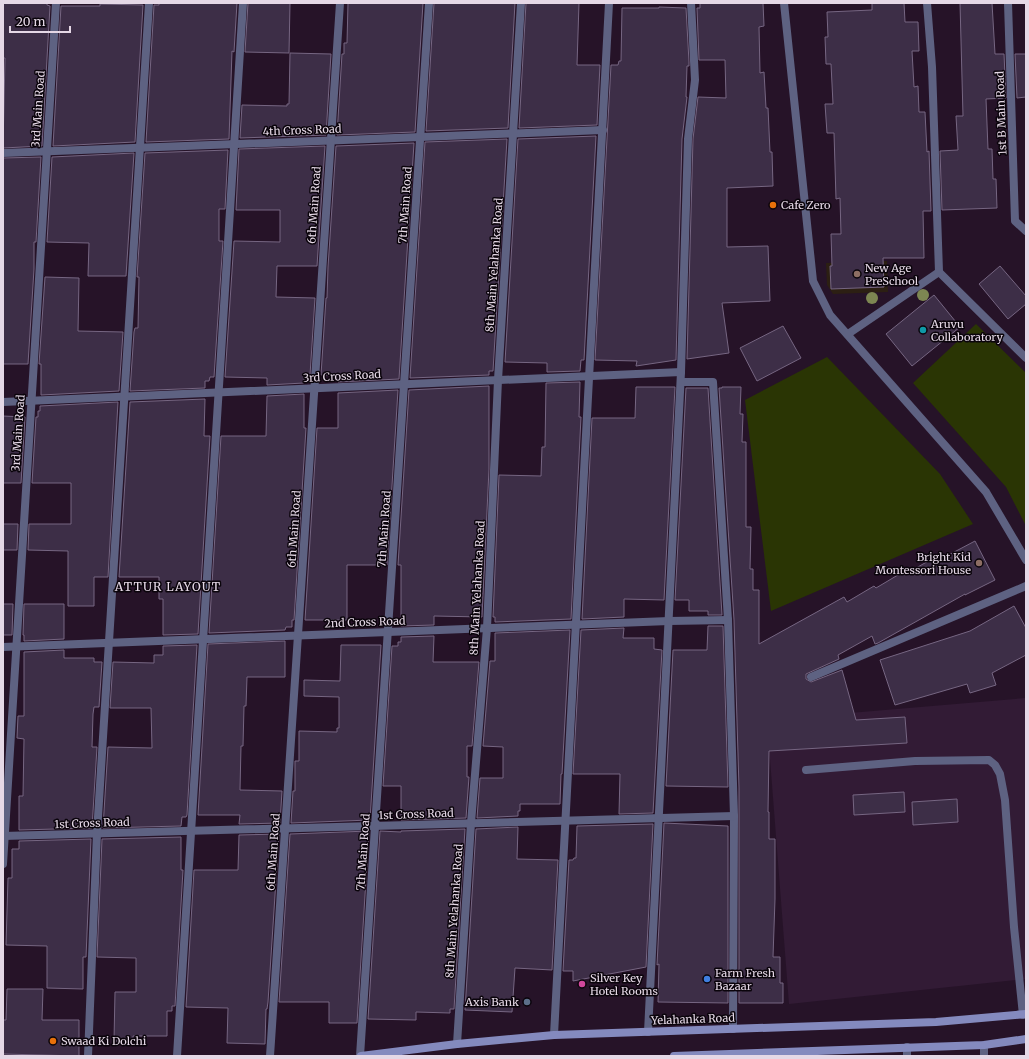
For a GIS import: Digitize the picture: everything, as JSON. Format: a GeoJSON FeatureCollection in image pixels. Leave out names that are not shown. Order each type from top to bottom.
{"type":"FeatureCollection","features":[{"type":"Feature","properties":{"kind":"main road","name":"Yelahanka Road"},"geometry":{"type":"LineString","coordinates":[[360,1056],[456,1044],[554,1035],[936,1022],[1024,1015]]}},
{"type":"Feature","properties":{"kind":"main road"},"geometry":{"type":"LineString","coordinates":[[674,1056],[907,1052],[984,1045],[1026,1039]]}},
{"type":"Feature","properties":{"kind":"street","name":"3rd Main Road"},"geometry":{"type":"LineString","coordinates":[[3,864],[56,3]]}},
{"type":"Feature","properties":{"kind":"street"},"geometry":{"type":"LineString","coordinates":[[88,1056],[97,833],[149,3]]}},
{"type":"Feature","properties":{"kind":"street"},"geometry":{"type":"LineString","coordinates":[[177,1056],[242,3]]}},
{"type":"Feature","properties":{"kind":"street","name":"6th Main Road"},"geometry":{"type":"LineString","coordinates":[[270,1056],[340,3]]}},
{"type":"Feature","properties":{"kind":"street","name":"7th Main Road"},"geometry":{"type":"LineString","coordinates":[[360,1056],[429,3]]}},
{"type":"Feature","properties":{"kind":"street","name":"8th Main Yelahanka Road"},"geometry":{"type":"LineString","coordinates":[[456,1044],[471,823],[487,628],[498,380],[521,3]]}},
{"type":"Feature","properties":{"kind":"street"},"geometry":{"type":"LineString","coordinates":[[554,1035],[609,3]]}},
{"type":"Feature","properties":{"kind":"street"},"geometry":{"type":"LineString","coordinates":[[648,1032],[681,382],[688,139],[695,80],[691,3]]}},
{"type":"Feature","properties":{"kind":"street"},"geometry":{"type":"LineString","coordinates":[[784,3],[813,281],[830,315],[986,492],[1026,560]]}},
{"type":"Feature","properties":{"kind":"street"},"geometry":{"type":"LineString","coordinates":[[927,3],[932,67],[939,272],[1026,358]]}},
{"type":"Feature","properties":{"kind":"street","name":"1st B Main Road"},"geometry":{"type":"LineString","coordinates":[[1008,3],[1015,221],[1026,231]]}},
{"type":"Feature","properties":{"kind":"street","name":"4th Cross Road"},"geometry":{"type":"LineString","coordinates":[[3,153],[603,130]]}},
{"type":"Feature","properties":{"kind":"street"},"geometry":{"type":"LineString","coordinates":[[848,334],[939,272]]}},
{"type":"Feature","properties":{"kind":"street","name":"3rd Cross Road"},"geometry":{"type":"LineString","coordinates":[[3,402],[681,372]]}},
{"type":"Feature","properties":{"kind":"street"},"geometry":{"type":"LineString","coordinates":[[681,382],[713,382],[728,620],[734,816],[733,1029]]}},
{"type":"Feature","properties":{"kind":"street"},"geometry":{"type":"LineString","coordinates":[[811,677],[1026,586]]}},
{"type":"Feature","properties":{"kind":"street","name":"2nd Cross Road"},"geometry":{"type":"LineString","coordinates":[[3,647],[576,624],[728,620]]}},
{"type":"Feature","properties":{"kind":"street"},"geometry":{"type":"LineString","coordinates":[[806,770],[915,761],[988,760],[995,765],[1000,774],[1005,800],[1014,927],[1024,1015]]}},
{"type":"Feature","properties":{"kind":"street","name":"1st Cross Road"},"geometry":{"type":"LineString","coordinates":[[4,836],[734,816]]}},
{"type":"Feature","properties":{"kind":"street"},"geometry":{"type":"LineString","coordinates":[[984,1045],[984,1056]]}},
{"type":"Feature","properties":{"kind":"shaded area","name":"New Age PreSchool"},"geometry":{"type":"Polygon","coordinates":[[[887,261],[888,292],[833,294],[827,285],[826,263],[887,261]]]}},
{"type":"Feature","properties":{"kind":"shaded area"},"geometry":{"type":"Polygon","coordinates":[[[1026,698],[1026,979],[789,1004],[767,720],[1026,698]]]}},
{"type":"Feature","properties":{"kind":"green space"},"geometry":{"type":"Polygon","coordinates":[[[976,324],[1026,373],[1026,526],[1006,487],[913,383],[976,324]]]}},
{"type":"Feature","properties":{"kind":"green space"},"geometry":{"type":"Polygon","coordinates":[[[827,357],[940,474],[973,524],[771,611],[745,400],[827,357]]]}},
{"type":"Feature","properties":{"kind":"building"},"geometry":{"type":"Polygon","coordinates":[[[3,3],[47,3],[47,5],[50,6],[42,146],[3,148],[5,58],[3,58],[3,3]]]}},
{"type":"Feature","properties":{"kind":"building"},"geometry":{"type":"Polygon","coordinates":[[[159,3],[237,3],[234,52],[232,51],[229,139],[146,142],[154,5],[159,5],[159,3]]]}},
{"type":"Feature","properties":{"kind":"building"},"geometry":{"type":"Polygon","coordinates":[[[248,3],[290,3],[289,53],[245,52],[248,3]]]}},
{"type":"Feature","properties":{"kind":"building"},"geometry":{"type":"Polygon","coordinates":[[[348,3],[423,3],[415,132],[337,135],[342,54],[344,54],[344,43],[347,43],[348,3]]]}},
{"type":"Feature","properties":{"kind":"building"},"geometry":{"type":"Polygon","coordinates":[[[434,3],[515,3],[508,128],[426,131],[434,3]]]}},
{"type":"Feature","properties":{"kind":"building"},"geometry":{"type":"Polygon","coordinates":[[[526,3],[579,3],[577,65],[600,65],[597,125],[519,128],[526,3]]]}},
{"type":"Feature","properties":{"kind":"building"},"geometry":{"type":"Polygon","coordinates":[[[700,3],[763,3],[764,26],[759,27],[760,73],[764,72],[766,108],[768,108],[770,152],[772,152],[773,186],[727,188],[727,247],[768,246],[770,301],[722,303],[729,353],[687,359],[693,139],[698,97],[726,98],[725,60],[699,60],[697,8],[700,8],[700,3]]]}},
{"type":"Feature","properties":{"kind":"building"},"geometry":{"type":"Polygon","coordinates":[[[872,3],[904,3],[905,22],[918,22],[919,51],[912,51],[914,87],[918,86],[919,112],[925,112],[927,152],[929,151],[931,211],[923,211],[924,258],[883,258],[884,287],[831,289],[831,234],[841,234],[840,198],[836,199],[834,133],[827,133],[825,104],[833,104],[831,64],[826,64],[825,37],[828,37],[827,12],[872,10],[872,3]]]}},
{"type":"Feature","properties":{"kind":"building"},"geometry":{"type":"Polygon","coordinates":[[[960,3],[992,3],[995,54],[1004,54],[1006,98],[986,99],[988,149],[992,149],[993,179],[996,179],[997,208],[942,210],[940,151],[958,150],[956,116],[963,116],[960,3]]]}},
{"type":"Feature","properties":{"kind":"building"},"geometry":{"type":"Polygon","coordinates":[[[100,4],[143,5],[135,142],[53,146],[61,6],[100,6],[100,4]]]}},
{"type":"Feature","properties":{"kind":"building"},"geometry":{"type":"Polygon","coordinates":[[[622,8],[686,8],[689,62],[689,66],[687,66],[687,97],[682,139],[676,360],[636,366],[637,361],[595,360],[611,65],[618,65],[619,61],[621,61],[622,8]]]}},
{"type":"Feature","properties":{"kind":"building"},"geometry":{"type":"Polygon","coordinates":[[[290,53],[331,54],[326,135],[240,138],[242,105],[287,106],[287,104],[289,104],[290,53]]]}},
{"type":"Feature","properties":{"kind":"building"},"geometry":{"type":"Polygon","coordinates":[[[1015,54],[1026,54],[1026,97],[1017,98],[1015,54]]]}},
{"type":"Feature","properties":{"kind":"building"},"geometry":{"type":"Polygon","coordinates":[[[596,136],[584,360],[581,360],[580,371],[547,372],[547,363],[505,362],[518,139],[596,136]]]}},
{"type":"Feature","properties":{"kind":"building"},"geometry":{"type":"Polygon","coordinates":[[[507,139],[493,371],[489,371],[489,375],[410,378],[425,142],[507,139]]]}},
{"type":"Feature","properties":{"kind":"building"},"geometry":{"type":"Polygon","coordinates":[[[414,143],[399,379],[338,382],[338,375],[321,375],[336,146],[414,143]]]}},
{"type":"Feature","properties":{"kind":"building"},"geometry":{"type":"Polygon","coordinates":[[[325,146],[317,266],[277,266],[276,297],[315,298],[310,375],[304,375],[304,383],[267,385],[267,378],[225,377],[234,241],[280,242],[280,210],[236,210],[239,149],[325,146]]]}},
{"type":"Feature","properties":{"kind":"building"},"geometry":{"type":"Polygon","coordinates":[[[228,150],[225,209],[219,209],[219,241],[223,241],[214,377],[210,377],[209,381],[205,381],[205,388],[130,391],[134,332],[135,328],[138,328],[139,277],[137,277],[145,153],[228,150]]]}},
{"type":"Feature","properties":{"kind":"building"},"geometry":{"type":"Polygon","coordinates":[[[134,153],[126,276],[88,276],[89,243],[47,242],[52,157],[134,153]]]}},
{"type":"Feature","properties":{"kind":"building"},"geometry":{"type":"Polygon","coordinates":[[[41,157],[36,242],[34,242],[34,269],[28,364],[3,364],[3,158],[41,157]]]}},
{"type":"Feature","properties":{"kind":"building"},"geometry":{"type":"Polygon","coordinates":[[[1000,266],[1026,296],[1026,304],[1008,319],[979,284],[1000,266]]]}},
{"type":"Feature","properties":{"kind":"building"},"geometry":{"type":"Polygon","coordinates":[[[45,277],[79,278],[78,331],[123,332],[119,391],[41,395],[41,364],[39,364],[45,277]]]}},
{"type":"Feature","properties":{"kind":"building","name":"Aruvu Collaboratory"},"geometry":{"type":"Polygon","coordinates":[[[934,295],[960,327],[912,366],[886,334],[934,295]]]}},
{"type":"Feature","properties":{"kind":"building"},"geometry":{"type":"Polygon","coordinates":[[[783,326],[801,358],[757,381],[740,348],[783,326]]]}},
{"type":"Feature","properties":{"kind":"building"},"geometry":{"type":"Polygon","coordinates":[[[580,382],[579,417],[581,417],[571,619],[495,622],[495,617],[493,617],[499,475],[541,476],[542,447],[545,447],[546,383],[580,382]]]}},
{"type":"Feature","properties":{"kind":"building"},"geometry":{"type":"Polygon","coordinates":[[[489,386],[489,469],[482,617],[434,616],[434,625],[401,626],[401,565],[398,565],[409,390],[489,386]]]}},
{"type":"Feature","properties":{"kind":"building"},"geometry":{"type":"Polygon","coordinates":[[[636,387],[675,387],[664,600],[624,599],[624,617],[582,619],[592,418],[635,418],[636,387]]]}},
{"type":"Feature","properties":{"kind":"building"},"geometry":{"type":"Polygon","coordinates":[[[741,387],[740,414],[743,414],[742,442],[746,442],[746,527],[751,527],[750,569],[753,569],[753,590],[759,590],[759,644],[844,597],[847,602],[874,586],[876,588],[908,569],[909,572],[939,555],[941,559],[975,541],[995,580],[965,594],[878,643],[875,644],[872,636],[838,655],[839,659],[806,674],[806,679],[811,682],[842,670],[856,720],[905,717],[907,743],[769,751],[769,839],[775,839],[773,957],[780,957],[780,983],[783,983],[783,1003],[739,1003],[739,788],[734,620],[719,388],[741,387]]]}},
{"type":"Feature","properties":{"kind":"building"},"geometry":{"type":"Polygon","coordinates":[[[686,388],[708,388],[722,615],[708,615],[708,611],[689,611],[689,600],[675,600],[686,388]]]}},
{"type":"Feature","properties":{"kind":"building"},"geometry":{"type":"Polygon","coordinates":[[[398,390],[387,565],[347,565],[347,620],[305,620],[317,428],[338,428],[338,393],[398,390]]]}},
{"type":"Feature","properties":{"kind":"building"},"geometry":{"type":"Polygon","coordinates":[[[304,394],[304,428],[306,428],[294,620],[292,620],[292,627],[286,627],[285,630],[209,633],[221,436],[266,436],[267,396],[304,394]]]}},
{"type":"Feature","properties":{"kind":"building"},"geometry":{"type":"Polygon","coordinates":[[[205,399],[204,436],[210,436],[198,634],[163,635],[163,599],[159,599],[159,577],[119,577],[130,402],[205,399]]]}},
{"type":"Feature","properties":{"kind":"building"},"geometry":{"type":"Polygon","coordinates":[[[118,402],[108,577],[94,577],[94,606],[68,606],[68,551],[28,550],[29,524],[71,524],[71,483],[32,483],[36,417],[38,417],[40,406],[118,402]]]}},
{"type":"Feature","properties":{"kind":"building"},"geometry":{"type":"Polygon","coordinates":[[[3,416],[25,417],[21,483],[3,483],[3,416]]]}},
{"type":"Feature","properties":{"kind":"building"},"geometry":{"type":"Polygon","coordinates":[[[3,524],[18,524],[17,550],[3,550],[3,524]]]}},
{"type":"Feature","properties":{"kind":"building"},"geometry":{"type":"Polygon","coordinates":[[[3,604],[13,604],[12,635],[3,635],[3,604]]]}},
{"type":"Feature","properties":{"kind":"building"},"geometry":{"type":"Polygon","coordinates":[[[24,604],[64,604],[64,639],[24,641],[24,604]]]}},
{"type":"Feature","properties":{"kind":"building"},"geometry":{"type":"Polygon","coordinates":[[[1014,606],[1026,628],[1026,655],[992,673],[996,685],[970,693],[967,684],[895,705],[880,660],[970,631],[1014,606]]]}},
{"type":"Feature","properties":{"kind":"building"},"geometry":{"type":"Polygon","coordinates":[[[708,626],[723,626],[728,787],[666,786],[673,650],[707,650],[708,626]]]}},
{"type":"Feature","properties":{"kind":"building"},"geometry":{"type":"Polygon","coordinates":[[[624,628],[623,638],[654,638],[654,649],[662,650],[653,813],[619,814],[620,774],[573,774],[581,630],[624,628]]]}},
{"type":"Feature","properties":{"kind":"building"},"geometry":{"type":"Polygon","coordinates":[[[570,630],[560,804],[520,804],[518,816],[477,818],[480,778],[503,778],[503,747],[483,746],[490,661],[495,661],[495,633],[570,630]]]}},
{"type":"Feature","properties":{"kind":"building"},"geometry":{"type":"Polygon","coordinates":[[[434,636],[433,662],[479,662],[472,746],[467,746],[467,777],[469,777],[466,818],[401,820],[401,786],[383,786],[392,646],[398,646],[398,642],[401,642],[401,637],[434,636]]]}},
{"type":"Feature","properties":{"kind":"building"},"geometry":{"type":"Polygon","coordinates":[[[285,641],[285,677],[247,677],[246,706],[244,706],[243,746],[241,746],[240,790],[282,791],[280,823],[239,824],[240,815],[198,815],[208,644],[285,641]]]}},
{"type":"Feature","properties":{"kind":"building"},"geometry":{"type":"Polygon","coordinates":[[[197,645],[186,817],[182,817],[181,826],[103,828],[108,747],[152,748],[151,708],[110,708],[113,662],[154,663],[154,655],[163,655],[163,646],[197,645]]]}},
{"type":"Feature","properties":{"kind":"building"},"geometry":{"type":"Polygon","coordinates":[[[341,645],[381,645],[370,820],[291,823],[293,791],[295,791],[295,761],[299,761],[299,731],[337,732],[337,728],[339,728],[339,697],[304,696],[304,680],[340,681],[341,645]]]}},
{"type":"Feature","properties":{"kind":"building"},"geometry":{"type":"Polygon","coordinates":[[[64,650],[64,658],[94,658],[94,662],[102,662],[99,707],[94,707],[93,714],[92,747],[97,747],[92,828],[19,830],[19,796],[23,796],[24,739],[17,738],[18,716],[24,716],[24,652],[64,650]]]}},
{"type":"Feature","properties":{"kind":"building"},"geometry":{"type":"Polygon","coordinates":[[[904,792],[905,812],[854,815],[853,795],[904,792]]]}},
{"type":"Feature","properties":{"kind":"building"},"geometry":{"type":"Polygon","coordinates":[[[957,799],[958,822],[913,825],[912,802],[957,799]]]}},
{"type":"Feature","properties":{"kind":"building"},"geometry":{"type":"Polygon","coordinates":[[[664,823],[728,826],[728,1003],[658,1002],[659,964],[657,965],[664,823]]]}},
{"type":"Feature","properties":{"kind":"building"},"geometry":{"type":"Polygon","coordinates":[[[653,824],[646,967],[573,981],[573,971],[563,971],[569,860],[576,858],[577,826],[653,824]]]}},
{"type":"Feature","properties":{"kind":"building"},"geometry":{"type":"Polygon","coordinates":[[[518,827],[517,859],[558,860],[552,970],[515,968],[512,1012],[465,1010],[476,829],[518,827]]]}},
{"type":"Feature","properties":{"kind":"building"},"geometry":{"type":"Polygon","coordinates":[[[465,829],[454,1009],[450,1009],[450,1013],[416,1012],[416,1020],[368,1019],[380,831],[401,832],[465,829]]]}},
{"type":"Feature","properties":{"kind":"building"},"geometry":{"type":"Polygon","coordinates":[[[369,831],[357,1023],[329,1023],[329,1002],[279,1002],[290,834],[369,831]]]}},
{"type":"Feature","properties":{"kind":"building"},"geometry":{"type":"Polygon","coordinates":[[[279,834],[268,1002],[266,1009],[265,1044],[227,1043],[228,1008],[186,1007],[194,870],[238,870],[239,835],[279,834]]]}},
{"type":"Feature","properties":{"kind":"building"},"geometry":{"type":"Polygon","coordinates":[[[181,837],[181,870],[183,870],[175,1006],[172,1006],[172,1011],[167,1011],[167,1036],[133,1036],[133,1041],[114,1041],[115,992],[136,992],[136,958],[97,957],[102,839],[181,837]]]}},
{"type":"Feature","properties":{"kind":"building"},"geometry":{"type":"Polygon","coordinates":[[[91,839],[86,957],[83,957],[83,989],[47,988],[47,946],[6,945],[8,878],[12,878],[12,849],[19,849],[19,841],[91,839]]]}},
{"type":"Feature","properties":{"kind":"building"},"geometry":{"type":"Polygon","coordinates":[[[7,989],[43,989],[42,1020],[79,1020],[79,1056],[3,1054],[3,1020],[6,1020],[7,989]]]}},
{"type":"Feature","properties":{"kind":"place","name":"Cafe Zero"},"geometry":{"type":"Point","coordinates":[773,205]}},
{"type":"Feature","properties":{"kind":"place","name":"New Age PreSchool"},"geometry":{"type":"Point","coordinates":[857,274]}},
{"type":"Feature","properties":{"kind":"place","name":"Aruvu Collaboratory"},"geometry":{"type":"Point","coordinates":[923,330]}},
{"type":"Feature","properties":{"kind":"place","name":"Bright Kid Montessori House"},"geometry":{"type":"Point","coordinates":[979,563]}},
{"type":"Feature","properties":{"kind":"place","name":"Farm Fresh Bazaar"},"geometry":{"type":"Point","coordinates":[707,979]}},
{"type":"Feature","properties":{"kind":"place","name":"Silver Key Hotel Rooms"},"geometry":{"type":"Point","coordinates":[582,984]}},
{"type":"Feature","properties":{"kind":"place","name":"Axis Bank"},"geometry":{"type":"Point","coordinates":[527,1002]}},
{"type":"Feature","properties":{"kind":"place","name":"Swaad Ki Dolchi"},"geometry":{"type":"Point","coordinates":[53,1041]}},
{"type":"Feature","properties":{"kind":"district","name":"ATTUR LAYOUT"},"geometry":{"type":"Point","coordinates":[168,586]}}]}
